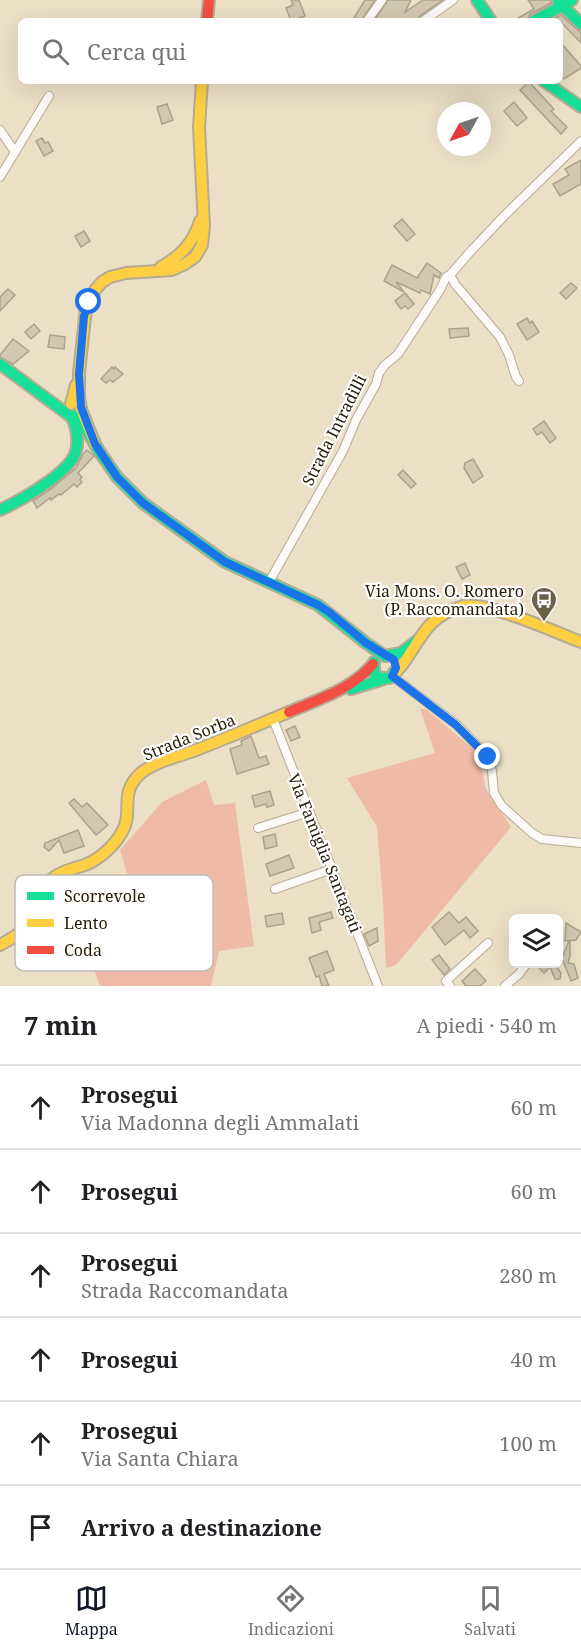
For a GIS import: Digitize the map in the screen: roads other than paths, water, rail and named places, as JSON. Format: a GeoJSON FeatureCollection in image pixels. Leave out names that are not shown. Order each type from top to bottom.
{"type":"FeatureCollection","features":[{"type":"Feature","properties":{"kind":"street"},"geometry":{"type":"LineString","coordinates":[[207,18],[209,0]]}},
{"type":"Feature","properties":{"kind":"street"},"geometry":{"type":"LineString","coordinates":[[369,18],[382,0]]}},
{"type":"Feature","properties":{"kind":"street"},"geometry":{"type":"LineString","coordinates":[[427,18],[453,0]]}},
{"type":"Feature","properties":{"kind":"street"},"geometry":{"type":"LineString","coordinates":[[477,0],[489,18]]}},
{"type":"Feature","properties":{"kind":"street"},"geometry":{"type":"LineString","coordinates":[[539,18],[564,2],[581,24]]}},
{"type":"Feature","properties":{"kind":"street"},"geometry":{"type":"LineString","coordinates":[[0,510],[32,493],[71,462],[76,455],[78,447],[74,411],[84,316],[95,290],[102,282],[117,275],[172,270],[195,257],[202,245],[204,226],[199,127],[202,84]]}},
{"type":"Feature","properties":{"kind":"street"},"geometry":{"type":"LineString","coordinates":[[548,84],[581,107]]}},
{"type":"Feature","properties":{"kind":"street"},"geometry":{"type":"LineString","coordinates":[[0,177],[49,96]]}},
{"type":"Feature","properties":{"kind":"street"},"geometry":{"type":"LineString","coordinates":[[0,130],[15,152]]}},
{"type":"Feature","properties":{"kind":"street","name":"Strada Intradilli"},"geometry":{"type":"LineString","coordinates":[[269,582],[343,451],[356,420],[376,384],[379,373],[399,354],[446,277],[498,222],[581,141]]}},
{"type":"Feature","properties":{"kind":"street"},"geometry":{"type":"LineString","coordinates":[[450,275],[500,337],[519,381]]}},
{"type":"Feature","properties":{"kind":"street"},"geometry":{"type":"LineString","coordinates":[[0,364],[52,402],[74,411],[117,477],[143,503],[225,562],[318,605],[366,643],[394,660],[396,668],[390,677]]}},
{"type":"Feature","properties":{"kind":"street"},"geometry":{"type":"LineString","coordinates":[[336,692],[390,677],[408,658],[418,640],[432,623],[455,609],[472,606],[487,607],[581,642]]}},
{"type":"Feature","properties":{"kind":"street"},"geometry":{"type":"LineString","coordinates":[[336,692],[359,679],[379,657],[401,653],[418,640]]}},
{"type":"Feature","properties":{"kind":"street"},"geometry":{"type":"LineString","coordinates":[[366,643],[373,655],[374,673],[380,678],[390,677],[456,725],[488,757],[494,793],[502,806],[532,834],[542,839],[581,843]]}},
{"type":"Feature","properties":{"kind":"street","name":"Strada Sorba"},"geometry":{"type":"LineString","coordinates":[[56,875],[97,860],[118,838],[126,821],[126,797],[129,788],[144,770],[336,692]]}},
{"type":"Feature","properties":{"kind":"street","name":"Via Famiglia Santagati"},"geometry":{"type":"LineString","coordinates":[[273,719],[376,986]]}},
{"type":"Feature","properties":{"kind":"street"},"geometry":{"type":"LineString","coordinates":[[258,828],[309,812]]}},
{"type":"Feature","properties":{"kind":"street"},"geometry":{"type":"LineString","coordinates":[[274,889],[332,869]]}},
{"type":"Feature","properties":{"kind":"street","name":"Strada Sorba"},"geometry":{"type":"LineString","coordinates":[[0,945],[15,935]]}},
{"type":"Feature","properties":{"kind":"street"},"geometry":{"type":"LineString","coordinates":[[450,986],[446,981],[488,943]]}},
{"type":"Feature","properties":{"kind":"street"},"geometry":{"type":"LineString","coordinates":[[505,986],[523,968]]}},
{"type":"Feature","properties":{"kind":"place","name":"Via Mons. O. Romero (P. Raccomandata)"},"geometry":{"type":"Point","coordinates":[544,623]}}]}
